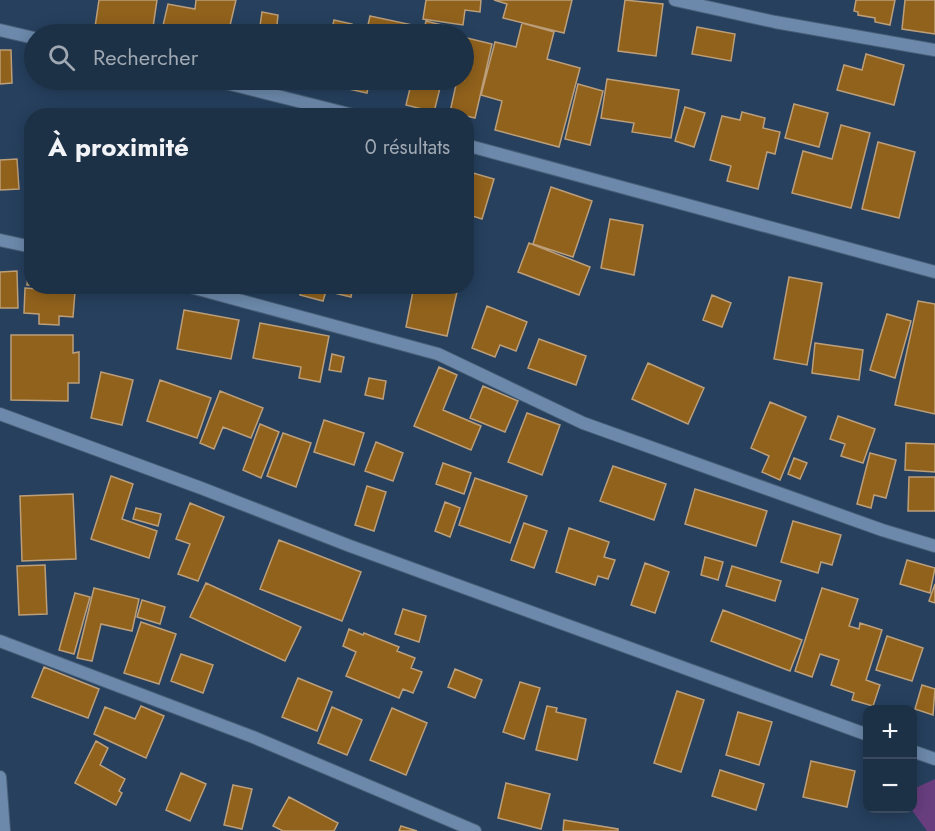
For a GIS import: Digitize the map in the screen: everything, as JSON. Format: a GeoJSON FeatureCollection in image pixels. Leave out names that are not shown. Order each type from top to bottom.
{"type":"FeatureCollection","features":[{"type":"Feature","properties":{"kind":"street"},"geometry":{"type":"LineString","coordinates":[[675,0],[775,22],[935,50]]}},
{"type":"Feature","properties":{"kind":"street"},"geometry":{"type":"LineString","coordinates":[[0,30],[24,36]]}},
{"type":"Feature","properties":{"kind":"street"},"geometry":{"type":"LineString","coordinates":[[254,90],[325,108]]}},
{"type":"Feature","properties":{"kind":"street"},"geometry":{"type":"LineString","coordinates":[[474,147],[935,272]]}},
{"type":"Feature","properties":{"kind":"street"},"geometry":{"type":"LineString","coordinates":[[0,240],[24,245]]}},
{"type":"Feature","properties":{"kind":"street"},"geometry":{"type":"LineString","coordinates":[[217,294],[438,354],[583,423],[870,526],[935,546]]}},
{"type":"Feature","properties":{"kind":"street"},"geometry":{"type":"LineString","coordinates":[[0,414],[179,479],[350,546],[863,734]]}},
{"type":"Feature","properties":{"kind":"street"},"geometry":{"type":"LineString","coordinates":[[0,641],[253,737],[475,831]]}},
{"type":"Feature","properties":{"kind":"street"},"geometry":{"type":"LineString","coordinates":[[917,753],[935,759]]}},
{"type":"Feature","properties":{"kind":"street"},"geometry":{"type":"LineString","coordinates":[[0,777],[4,831]]}},
{"type":"Feature","properties":{"kind":"shaded area"},"geometry":{"type":"Polygon","coordinates":[[[935,779],[935,831],[927,831],[914,813],[917,813],[917,787],[935,779]]]}},
{"type":"Feature","properties":{"kind":"building"},"geometry":{"type":"Polygon","coordinates":[[[99,0],[157,0],[153,24],[95,24],[99,0]]]}},
{"type":"Feature","properties":{"kind":"building"},"geometry":{"type":"Polygon","coordinates":[[[196,0],[236,0],[230,24],[163,24],[168,4],[195,9],[196,0]]]}},
{"type":"Feature","properties":{"kind":"building"},"geometry":{"type":"Polygon","coordinates":[[[426,0],[481,0],[480,12],[465,10],[463,24],[423,19],[426,0]]]}},
{"type":"Feature","properties":{"kind":"building"},"geometry":{"type":"Polygon","coordinates":[[[494,0],[572,0],[564,33],[503,18],[507,4],[494,0]]]}},
{"type":"Feature","properties":{"kind":"building"},"geometry":{"type":"Polygon","coordinates":[[[625,0],[663,4],[656,56],[618,51],[625,0]]]}},
{"type":"Feature","properties":{"kind":"building"},"geometry":{"type":"Polygon","coordinates":[[[856,0],[895,0],[890,25],[875,22],[875,18],[858,15],[858,12],[854,11],[856,0]]]}},
{"type":"Feature","properties":{"kind":"building"},"geometry":{"type":"Polygon","coordinates":[[[905,0],[935,0],[935,34],[902,29],[905,0]]]}},
{"type":"Feature","properties":{"kind":"building"},"geometry":{"type":"Polygon","coordinates":[[[262,12],[278,15],[277,24],[260,24],[262,12]]]}},
{"type":"Feature","properties":{"kind":"building"},"geometry":{"type":"Polygon","coordinates":[[[370,16],[408,24],[368,24],[370,16]]]}},
{"type":"Feature","properties":{"kind":"building"},"geometry":{"type":"Polygon","coordinates":[[[334,20],[352,24],[333,24],[334,20]]]}},
{"type":"Feature","properties":{"kind":"building"},"geometry":{"type":"Polygon","coordinates":[[[522,23],[554,32],[547,59],[580,68],[559,147],[495,130],[502,101],[481,95],[495,42],[516,47],[522,23]]]}},
{"type":"Feature","properties":{"kind":"building"},"geometry":{"type":"Polygon","coordinates":[[[697,27],[735,34],[731,61],[692,54],[697,27]]]}},
{"type":"Feature","properties":{"kind":"building"},"geometry":{"type":"Polygon","coordinates":[[[474,40],[492,44],[475,118],[474,108],[451,108],[455,90],[474,90],[474,40]]]}},
{"type":"Feature","properties":{"kind":"building"},"geometry":{"type":"Polygon","coordinates":[[[0,50],[11,50],[12,83],[0,84],[0,50]]]}},
{"type":"Feature","properties":{"kind":"building"},"geometry":{"type":"Polygon","coordinates":[[[866,54],[904,65],[894,105],[837,90],[844,65],[862,70],[866,54]]]}},
{"type":"Feature","properties":{"kind":"building"},"geometry":{"type":"Polygon","coordinates":[[[607,79],[679,90],[671,138],[632,132],[634,123],[601,118],[607,79]]]}},
{"type":"Feature","properties":{"kind":"building"},"geometry":{"type":"Polygon","coordinates":[[[578,84],[603,91],[590,145],[565,139],[578,84]]]}},
{"type":"Feature","properties":{"kind":"building"},"geometry":{"type":"Polygon","coordinates":[[[410,90],[440,90],[435,108],[406,105],[410,90]]]}},
{"type":"Feature","properties":{"kind":"building"},"geometry":{"type":"Polygon","coordinates":[[[794,104],[828,113],[819,147],[785,138],[794,104]]]}},
{"type":"Feature","properties":{"kind":"building"},"geometry":{"type":"Polygon","coordinates":[[[685,107],[705,113],[694,147],[675,141],[685,107]]]}},
{"type":"Feature","properties":{"kind":"building"},"geometry":{"type":"Polygon","coordinates":[[[742,112],[765,118],[763,128],[780,132],[775,154],[767,152],[758,189],[727,181],[731,166],[710,160],[722,116],[740,120],[742,112]]]}},
{"type":"Feature","properties":{"kind":"building"},"geometry":{"type":"Polygon","coordinates":[[[841,125],[870,133],[851,208],[792,193],[803,151],[832,159],[841,125]]]}},
{"type":"Feature","properties":{"kind":"building"},"geometry":{"type":"Polygon","coordinates":[[[878,142],[915,152],[899,218],[862,209],[878,142]]]}},
{"type":"Feature","properties":{"kind":"building"},"geometry":{"type":"Polygon","coordinates":[[[17,159],[19,189],[0,190],[0,160],[17,159]]]}},
{"type":"Feature","properties":{"kind":"building"},"geometry":{"type":"Polygon","coordinates":[[[474,173],[494,179],[482,219],[474,216],[474,173]]]}},
{"type":"Feature","properties":{"kind":"building"},"geometry":{"type":"Polygon","coordinates":[[[551,187],[592,201],[573,257],[533,244],[551,187]]]}},
{"type":"Feature","properties":{"kind":"building"},"geometry":{"type":"Polygon","coordinates":[[[610,219],[643,225],[634,275],[601,268],[610,219]]]}},
{"type":"Feature","properties":{"kind":"building"},"geometry":{"type":"Polygon","coordinates":[[[529,243],[590,267],[579,295],[518,272],[529,243]]]}},
{"type":"Feature","properties":{"kind":"building"},"geometry":{"type":"Polygon","coordinates":[[[17,271],[18,308],[0,308],[0,272],[17,271]]]}},
{"type":"Feature","properties":{"kind":"building"},"geometry":{"type":"Polygon","coordinates":[[[789,277],[822,283],[807,365],[774,359],[789,277]]]}},
{"type":"Feature","properties":{"kind":"building"},"geometry":{"type":"Polygon","coordinates":[[[25,294],[75,294],[73,317],[59,316],[59,325],[39,324],[39,314],[24,313],[25,294]]]}},
{"type":"Feature","properties":{"kind":"building"},"geometry":{"type":"Polygon","coordinates":[[[300,294],[325,294],[323,301],[300,294]]]}},
{"type":"Feature","properties":{"kind":"building"},"geometry":{"type":"Polygon","coordinates":[[[412,294],[457,294],[447,336],[406,327],[412,294]]]}},
{"type":"Feature","properties":{"kind":"building"},"geometry":{"type":"Polygon","coordinates":[[[712,295],[731,303],[722,327],[703,320],[712,295]]]}},
{"type":"Feature","properties":{"kind":"building"},"geometry":{"type":"Polygon","coordinates":[[[918,301],[935,304],[935,414],[895,405],[918,301]]]}},
{"type":"Feature","properties":{"kind":"building"},"geometry":{"type":"Polygon","coordinates":[[[487,306],[527,322],[516,351],[500,345],[495,357],[472,348],[487,306]]]}},
{"type":"Feature","properties":{"kind":"building"},"geometry":{"type":"Polygon","coordinates":[[[184,310],[239,320],[231,359],[177,349],[184,310]]]}},
{"type":"Feature","properties":{"kind":"building"},"geometry":{"type":"Polygon","coordinates":[[[887,314],[911,321],[895,378],[870,370],[887,314]]]}},
{"type":"Feature","properties":{"kind":"building"},"geometry":{"type":"Polygon","coordinates":[[[260,323],[329,336],[320,382],[299,378],[301,367],[253,358],[260,323]]]}},
{"type":"Feature","properties":{"kind":"building"},"geometry":{"type":"Polygon","coordinates":[[[11,335],[73,335],[73,353],[79,352],[79,383],[68,383],[68,401],[11,400],[11,335]]]}},
{"type":"Feature","properties":{"kind":"building"},"geometry":{"type":"Polygon","coordinates":[[[539,339],[586,356],[576,385],[528,368],[539,339]]]}},
{"type":"Feature","properties":{"kind":"building"},"geometry":{"type":"Polygon","coordinates":[[[815,343],[863,350],[859,380],[812,373],[815,343]]]}},
{"type":"Feature","properties":{"kind":"building"},"geometry":{"type":"Polygon","coordinates":[[[332,354],[344,357],[341,372],[329,370],[332,354]]]}},
{"type":"Feature","properties":{"kind":"building"},"geometry":{"type":"Polygon","coordinates":[[[648,363],[704,388],[688,424],[632,399],[648,363]]]}},
{"type":"Feature","properties":{"kind":"building"},"geometry":{"type":"Polygon","coordinates":[[[439,367],[457,375],[443,410],[481,426],[471,450],[414,426],[439,367]]]}},
{"type":"Feature","properties":{"kind":"building"},"geometry":{"type":"Polygon","coordinates":[[[101,372],[133,380],[122,425],[91,418],[101,372]]]}},
{"type":"Feature","properties":{"kind":"building"},"geometry":{"type":"Polygon","coordinates":[[[369,378],[386,381],[383,399],[365,395],[369,378]]]}},
{"type":"Feature","properties":{"kind":"building"},"geometry":{"type":"Polygon","coordinates":[[[160,380],[211,398],[197,438],[147,421],[160,380]]]}},
{"type":"Feature","properties":{"kind":"building"},"geometry":{"type":"Polygon","coordinates":[[[483,386],[518,401],[505,432],[470,418],[483,386]]]}},
{"type":"Feature","properties":{"kind":"building"},"geometry":{"type":"Polygon","coordinates":[[[220,391],[263,408],[251,438],[223,427],[214,449],[200,443],[220,391]]]}},
{"type":"Feature","properties":{"kind":"building"},"geometry":{"type":"Polygon","coordinates":[[[770,402],[806,417],[780,480],[762,472],[769,456],[751,448],[770,402]]]}},
{"type":"Feature","properties":{"kind":"building"},"geometry":{"type":"Polygon","coordinates":[[[527,413],[560,425],[542,475],[508,462],[527,413]]]}},
{"type":"Feature","properties":{"kind":"building"},"geometry":{"type":"Polygon","coordinates":[[[838,416],[875,429],[863,463],[841,456],[845,444],[830,439],[838,416]]]}},
{"type":"Feature","properties":{"kind":"building"},"geometry":{"type":"Polygon","coordinates":[[[324,420],[364,433],[354,465],[314,452],[324,420]]]}},
{"type":"Feature","properties":{"kind":"building"},"geometry":{"type":"Polygon","coordinates":[[[260,424],[279,432],[261,478],[243,470],[260,424]]]}},
{"type":"Feature","properties":{"kind":"building"},"geometry":{"type":"Polygon","coordinates":[[[283,433],[311,443],[296,487],[267,476],[283,433]]]}},
{"type":"Feature","properties":{"kind":"building"},"geometry":{"type":"Polygon","coordinates":[[[376,442],[403,453],[393,481],[365,471],[376,442]]]}},
{"type":"Feature","properties":{"kind":"building"},"geometry":{"type":"Polygon","coordinates":[[[906,443],[935,444],[935,472],[905,470],[906,443]]]}},
{"type":"Feature","properties":{"kind":"building"},"geometry":{"type":"Polygon","coordinates":[[[870,453],[896,460],[886,498],[874,495],[871,508],[857,504],[870,453]]]}},
{"type":"Feature","properties":{"kind":"building"},"geometry":{"type":"Polygon","coordinates":[[[794,458],[807,463],[800,479],[788,474],[794,458]]]}},
{"type":"Feature","properties":{"kind":"building"},"geometry":{"type":"Polygon","coordinates":[[[443,463],[471,473],[464,494],[436,484],[443,463]]]}},
{"type":"Feature","properties":{"kind":"building"},"geometry":{"type":"Polygon","coordinates":[[[613,466],[666,484],[654,520],[600,501],[613,466]]]}},
{"type":"Feature","properties":{"kind":"building"},"geometry":{"type":"Polygon","coordinates":[[[111,476],[133,484],[122,519],[157,531],[149,558],[91,539],[111,476]]]}},
{"type":"Feature","properties":{"kind":"building"},"geometry":{"type":"Polygon","coordinates":[[[909,477],[935,477],[935,511],[908,511],[909,477]]]}},
{"type":"Feature","properties":{"kind":"building"},"geometry":{"type":"Polygon","coordinates":[[[475,478],[527,496],[510,543],[459,525],[475,478]]]}},
{"type":"Feature","properties":{"kind":"building"},"geometry":{"type":"Polygon","coordinates":[[[367,486],[386,492],[374,531],[355,525],[367,486]]]}},
{"type":"Feature","properties":{"kind":"building"},"geometry":{"type":"Polygon","coordinates":[[[695,489],[767,511],[756,546],[685,524],[695,489]]]}},
{"type":"Feature","properties":{"kind":"building"},"geometry":{"type":"Polygon","coordinates":[[[73,494],[76,559],[22,561],[20,496],[73,494]]]}},
{"type":"Feature","properties":{"kind":"building"},"geometry":{"type":"Polygon","coordinates":[[[445,502],[460,508],[450,537],[435,531],[445,502]]]}},
{"type":"Feature","properties":{"kind":"building"},"geometry":{"type":"Polygon","coordinates":[[[190,503],[224,517],[198,581],[178,574],[190,544],[176,539],[190,503]]]}},
{"type":"Feature","properties":{"kind":"building"},"geometry":{"type":"Polygon","coordinates":[[[136,508],[161,514],[158,526],[133,519],[136,508]]]}},
{"type":"Feature","properties":{"kind":"building"},"geometry":{"type":"Polygon","coordinates":[[[793,521],[841,535],[832,565],[821,562],[818,573],[781,562],[793,521]]]}},
{"type":"Feature","properties":{"kind":"building"},"geometry":{"type":"Polygon","coordinates":[[[524,523],[547,531],[534,568],[511,560],[524,523]]]}},
{"type":"Feature","properties":{"kind":"building"},"geometry":{"type":"Polygon","coordinates":[[[569,528],[609,542],[604,557],[615,560],[608,579],[598,576],[595,585],[556,572],[569,528]]]}},
{"type":"Feature","properties":{"kind":"building"},"geometry":{"type":"Polygon","coordinates":[[[279,540],[361,572],[342,621],[260,589],[279,540]]]}},
{"type":"Feature","properties":{"kind":"building"},"geometry":{"type":"Polygon","coordinates":[[[705,557],[723,562],[718,580],[701,575],[705,557]]]}},
{"type":"Feature","properties":{"kind":"building"},"geometry":{"type":"Polygon","coordinates":[[[907,560],[935,568],[930,593],[900,584],[907,560]]]}},
{"type":"Feature","properties":{"kind":"building"},"geometry":{"type":"Polygon","coordinates":[[[645,563],[669,572],[655,613],[631,605],[645,563]]]}},
{"type":"Feature","properties":{"kind":"building"},"geometry":{"type":"Polygon","coordinates":[[[45,565],[47,614],[19,615],[17,566],[45,565]]]}},
{"type":"Feature","properties":{"kind":"building"},"geometry":{"type":"Polygon","coordinates":[[[732,566],[781,581],[775,601],[726,586],[732,566]]]}},
{"type":"Feature","properties":{"kind":"building"},"geometry":{"type":"Polygon","coordinates":[[[206,583],[301,627],[285,661],[190,617],[206,583]]]}},
{"type":"Feature","properties":{"kind":"building"},"geometry":{"type":"Polygon","coordinates":[[[935,584],[935,603],[929,601],[935,584]]]}},
{"type":"Feature","properties":{"kind":"building"},"geometry":{"type":"Polygon","coordinates":[[[94,588],[139,599],[132,631],[101,624],[92,661],[77,658],[94,588]]]}},
{"type":"Feature","properties":{"kind":"building"},"geometry":{"type":"Polygon","coordinates":[[[822,588],[858,599],[849,626],[859,629],[860,623],[882,630],[866,680],[880,685],[873,705],[852,700],[854,693],[831,685],[839,660],[820,654],[812,677],[795,671],[822,588]]]}},
{"type":"Feature","properties":{"kind":"building"},"geometry":{"type":"Polygon","coordinates":[[[75,593],[90,597],[74,654],[59,650],[75,593]]]}},
{"type":"Feature","properties":{"kind":"building"},"geometry":{"type":"Polygon","coordinates":[[[142,600],[165,607],[160,624],[137,617],[142,600]]]}},
{"type":"Feature","properties":{"kind":"building"},"geometry":{"type":"Polygon","coordinates":[[[403,609],[426,616],[419,642],[395,634],[403,609]]]}},
{"type":"Feature","properties":{"kind":"building"},"geometry":{"type":"Polygon","coordinates":[[[723,610],[802,640],[790,671],[711,641],[723,610]]]}},
{"type":"Feature","properties":{"kind":"building"},"geometry":{"type":"Polygon","coordinates":[[[141,622],[176,634],[159,684],[124,673],[141,622]]]}},
{"type":"Feature","properties":{"kind":"building"},"geometry":{"type":"Polygon","coordinates":[[[349,629],[399,647],[397,651],[415,658],[411,668],[422,672],[413,693],[403,689],[399,698],[346,676],[356,652],[343,646],[349,629]]]}},
{"type":"Feature","properties":{"kind":"building"},"geometry":{"type":"Polygon","coordinates":[[[887,636],[923,648],[912,681],[876,670],[887,636]]]}},
{"type":"Feature","properties":{"kind":"building"},"geometry":{"type":"Polygon","coordinates":[[[181,654],[213,665],[203,693],[171,681],[181,654]]]}},
{"type":"Feature","properties":{"kind":"building"},"geometry":{"type":"Polygon","coordinates":[[[44,667],[99,689],[88,718],[32,697],[44,667]]]}},
{"type":"Feature","properties":{"kind":"building"},"geometry":{"type":"Polygon","coordinates":[[[455,669],[482,680],[475,698],[448,687],[455,669]]]}},
{"type":"Feature","properties":{"kind":"building"},"geometry":{"type":"Polygon","coordinates":[[[298,678],[332,692],[317,731],[282,717],[298,678]]]}},
{"type":"Feature","properties":{"kind":"building"},"geometry":{"type":"Polygon","coordinates":[[[520,682],[540,688],[524,739],[503,732],[520,682]]]}},
{"type":"Feature","properties":{"kind":"building"},"geometry":{"type":"Polygon","coordinates":[[[922,685],[935,689],[933,715],[917,710],[922,685]]]}},
{"type":"Feature","properties":{"kind":"building"},"geometry":{"type":"Polygon","coordinates":[[[677,691],[704,700],[681,772],[654,763],[677,691]]]}},
{"type":"Feature","properties":{"kind":"building"},"geometry":{"type":"Polygon","coordinates":[[[141,706],[164,716],[146,758],[94,734],[105,707],[135,719],[141,706]]]}},
{"type":"Feature","properties":{"kind":"building"},"geometry":{"type":"Polygon","coordinates":[[[547,706],[557,708],[556,712],[586,719],[577,760],[536,750],[547,706]]]}},
{"type":"Feature","properties":{"kind":"building"},"geometry":{"type":"Polygon","coordinates":[[[332,707],[362,720],[347,755],[318,743],[332,707]]]}},
{"type":"Feature","properties":{"kind":"building"},"geometry":{"type":"Polygon","coordinates":[[[392,708],[427,723],[406,775],[370,760],[392,708]]]}},
{"type":"Feature","properties":{"kind":"building"},"geometry":{"type":"Polygon","coordinates":[[[738,712],[772,722],[759,765],[726,755],[738,712]]]}},
{"type":"Feature","properties":{"kind":"building"},"geometry":{"type":"Polygon","coordinates":[[[96,741],[108,748],[100,765],[125,779],[116,805],[75,783],[96,741]]]}},
{"type":"Feature","properties":{"kind":"building"},"geometry":{"type":"Polygon","coordinates":[[[811,761],[855,771],[847,807],[803,797],[811,761]]]}},
{"type":"Feature","properties":{"kind":"building"},"geometry":{"type":"Polygon","coordinates":[[[720,770],[764,784],[756,810],[712,796],[720,770]]]}},
{"type":"Feature","properties":{"kind":"building"},"geometry":{"type":"Polygon","coordinates":[[[181,773],[206,784],[190,821],[166,810],[181,773]]]}},
{"type":"Feature","properties":{"kind":"building"},"geometry":{"type":"Polygon","coordinates":[[[506,783],[550,794],[541,829],[498,818],[506,783]]]}},
{"type":"Feature","properties":{"kind":"building"},"geometry":{"type":"Polygon","coordinates":[[[233,785],[252,789],[242,829],[224,825],[233,785]]]}},
{"type":"Feature","properties":{"kind":"building"},"geometry":{"type":"Polygon","coordinates":[[[289,797],[338,823],[334,831],[283,831],[273,826],[289,797]]]}},
{"type":"Feature","properties":{"kind":"building"},"geometry":{"type":"Polygon","coordinates":[[[564,820],[618,829],[618,831],[563,831],[564,820]]]}},
{"type":"Feature","properties":{"kind":"building"},"geometry":{"type":"Polygon","coordinates":[[[401,826],[417,831],[399,831],[401,826]]]}}]}
